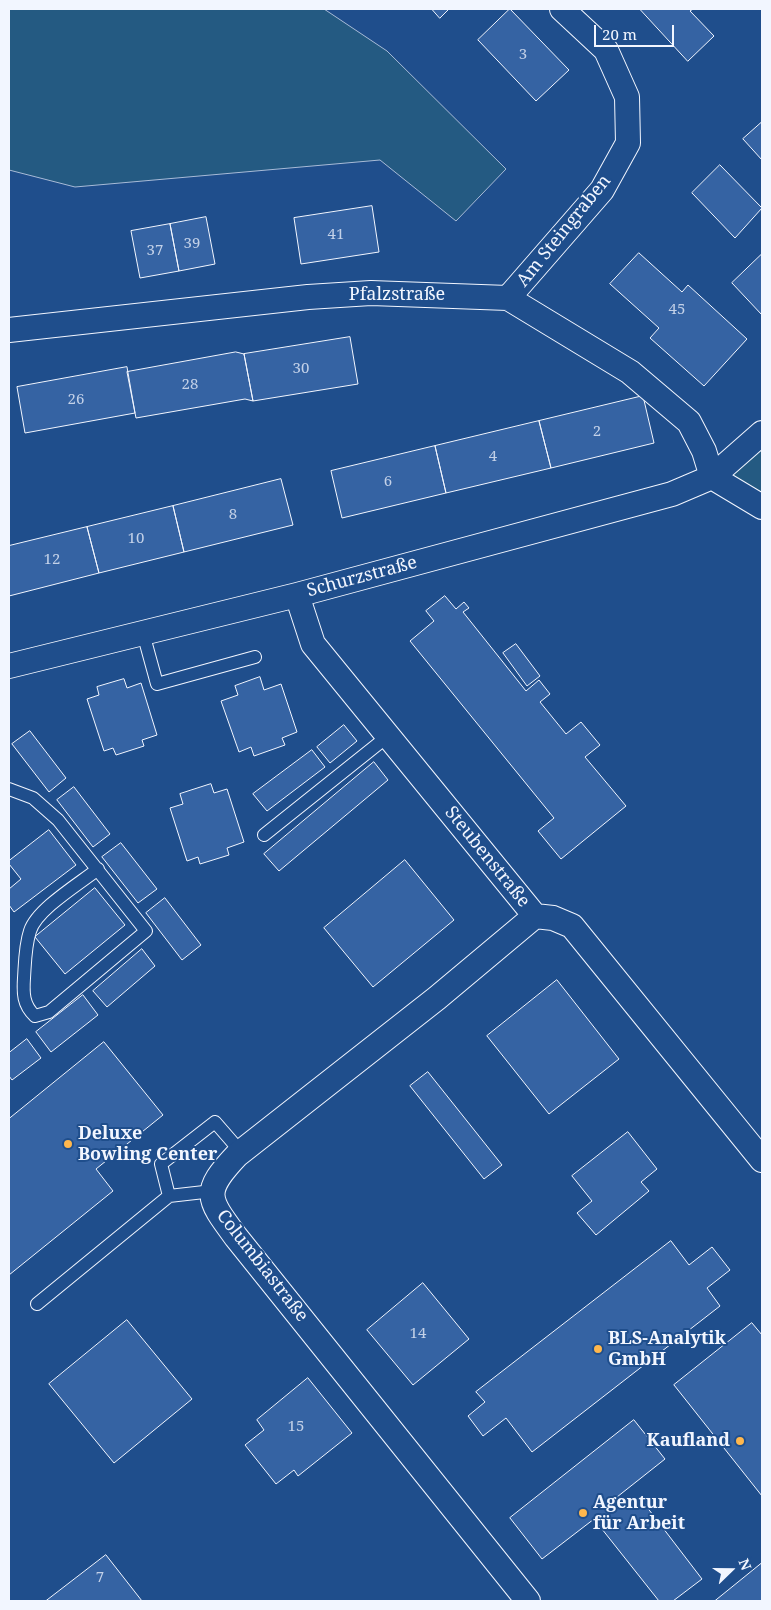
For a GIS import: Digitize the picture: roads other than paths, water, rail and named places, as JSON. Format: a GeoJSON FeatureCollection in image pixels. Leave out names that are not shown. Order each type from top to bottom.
{"type":"FeatureCollection","features":[{"type":"Feature","properties":{"kind":"street","name":"Am Steingraben"},"geometry":{"type":"LineString","coordinates":[[508,298],[602,190],[628,143],[627,97],[606,50],[562,9]]}},
{"type":"Feature","properties":{"kind":"street","name":"Pfalzstraße"},"geometry":{"type":"LineString","coordinates":[[9,330],[308,297],[370,293],[508,298],[630,372],[689,422],[704,451],[712,477]]}},
{"type":"Feature","properties":{"kind":"street","name":"Schurzstraße"},"geometry":{"type":"LineString","coordinates":[[9,666],[297,595],[672,494],[712,477],[762,433]]}},
{"type":"Feature","properties":{"kind":"street"},"geometry":{"type":"LineString","coordinates":[[712,477],[762,507]]}},
{"type":"Feature","properties":{"kind":"street","name":"Steubenstraße"},"geometry":{"type":"LineString","coordinates":[[297,595],[313,644],[535,916],[553,918],[572,926],[762,1160]]}},
{"type":"Feature","properties":{"kind":"street","name":"Columbiastraße"},"geometry":{"type":"LineString","coordinates":[[528,1601],[236,1237],[215,1209],[213,1191],[217,1176],[241,1152],[437,998],[535,916]]}},
{"type":"Feature","properties":{"kind":"lane"},"geometry":{"type":"LineString","coordinates":[[143,633],[157,684],[255,657]]}},
{"type":"Feature","properties":{"kind":"lane"},"geometry":{"type":"LineString","coordinates":[[264,835],[388,736]]}},
{"type":"Feature","properties":{"kind":"lane"},"geometry":{"type":"LineString","coordinates":[[9,789],[33,798],[58,820],[98,869],[146,932],[49,1012],[34,1016],[26,1009],[23,991],[30,930],[41,914],[98,869]]}},
{"type":"Feature","properties":{"kind":"lane"},"geometry":{"type":"LineString","coordinates":[[169,1196],[161,1164],[215,1122],[241,1152]]}},
{"type":"Feature","properties":{"kind":"lane"},"geometry":{"type":"LineString","coordinates":[[36,1304],[169,1196],[213,1191]]}},
{"type":"Feature","properties":{"kind":"place","name":"Deluxe Bowling Center"},"geometry":{"type":"Point","coordinates":[68,1144]}},
{"type":"Feature","properties":{"kind":"place","name":"BLS-Analytik GmbH"},"geometry":{"type":"Point","coordinates":[598,1349]}},
{"type":"Feature","properties":{"kind":"place","name":"Kaufland"},"geometry":{"type":"Point","coordinates":[740,1441]}},
{"type":"Feature","properties":{"kind":"place","name":"Agentur für Arbeit"},"geometry":{"type":"Point","coordinates":[583,1513]}}]}
